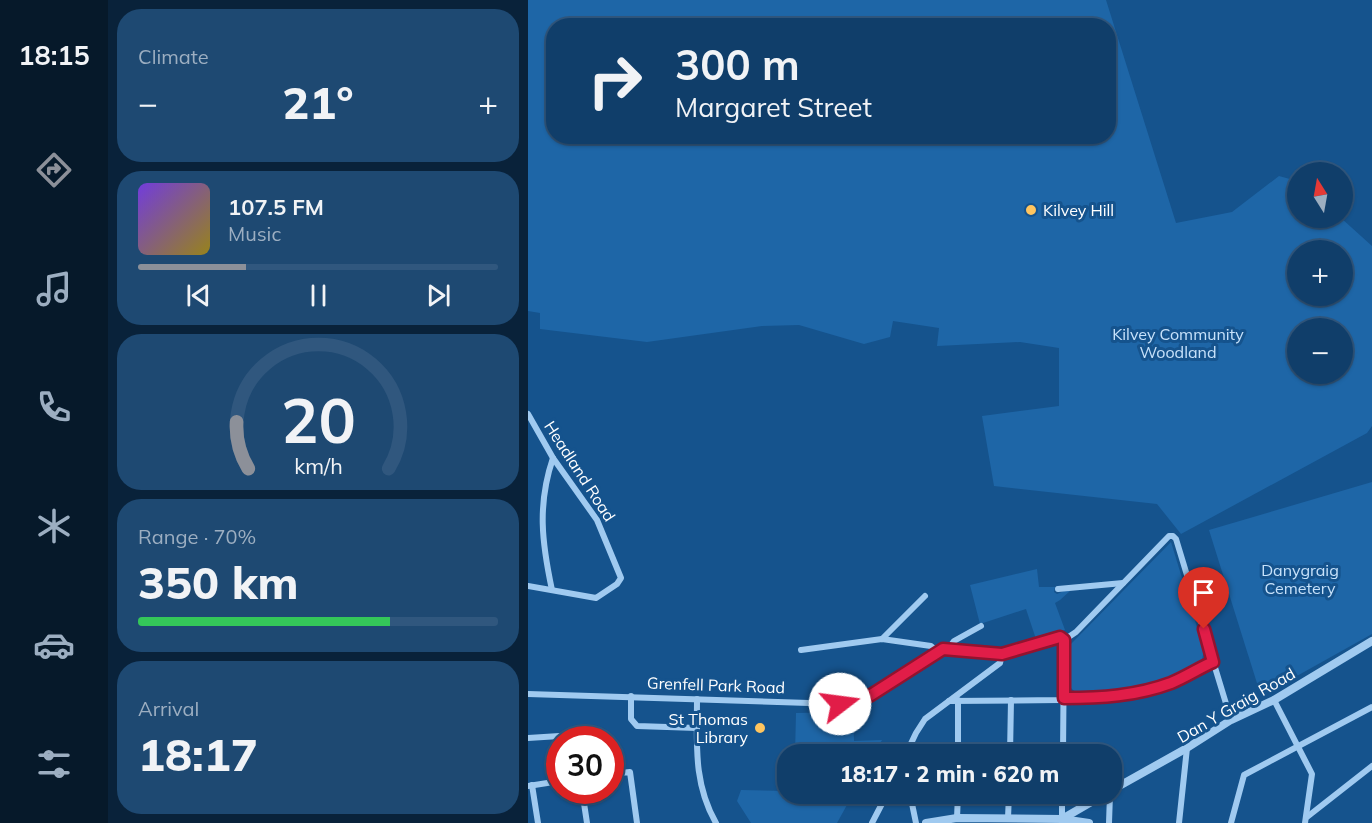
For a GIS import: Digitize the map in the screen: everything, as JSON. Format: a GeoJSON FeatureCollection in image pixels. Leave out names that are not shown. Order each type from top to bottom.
{"type":"FeatureCollection","features":[{"type":"Feature","properties":{"kind":"street","name":"Headland Road"},"geometry":{"type":"LineString","coordinates":[[528,414],[553,458],[597,520],[621,578],[617,584],[596,598],[552,590]]}},
{"type":"Feature","properties":{"kind":"street"},"geometry":{"type":"LineString","coordinates":[[528,586],[552,590],[542,535],[542,515],[543,492],[553,458]]}},
{"type":"Feature","properties":{"kind":"street"},"geometry":{"type":"LineString","coordinates":[[1063,744],[1064,640],[1076,632],[1169,536],[1176,538],[1231,720]]}},
{"type":"Feature","properties":{"kind":"street"},"geometry":{"type":"LineString","coordinates":[[1059,589],[1124,582]]}},
{"type":"Feature","properties":{"kind":"street"},"geometry":{"type":"LineString","coordinates":[[882,639],[925,596]]}},
{"type":"Feature","properties":{"kind":"street"},"geometry":{"type":"LineString","coordinates":[[949,648],[954,641],[981,627]]}},
{"type":"Feature","properties":{"kind":"street","name":"Grenfell Park Road"},"geometry":{"type":"LineString","coordinates":[[528,694],[840,704],[857,702],[871,695],[937,651],[949,648],[1002,654],[1055,638],[1060,637],[1064,640]]}},
{"type":"Feature","properties":{"kind":"street"},"geometry":{"type":"LineString","coordinates":[[801,650],[882,639],[931,646],[937,651]]}},
{"type":"Feature","properties":{"kind":"street","name":"Dan Y Graig Road"},"geometry":{"type":"LineString","coordinates":[[1122,785],[1231,720],[1274,700],[1372,641]]}},
{"type":"Feature","properties":{"kind":"street"},"geometry":{"type":"LineString","coordinates":[[911,744],[925,719],[1000,663],[1002,654]]}},
{"type":"Feature","properties":{"kind":"street"},"geometry":{"type":"LineString","coordinates":[[949,701],[1117,697],[1174,681],[1213,662]]}},
{"type":"Feature","properties":{"kind":"street"},"geometry":{"type":"LineString","coordinates":[[631,696],[631,719],[637,726],[697,728]]}},
{"type":"Feature","properties":{"kind":"street"},"geometry":{"type":"LineString","coordinates":[[697,699],[696,750],[699,777],[716,823]]}},
{"type":"Feature","properties":{"kind":"street"},"geometry":{"type":"LineString","coordinates":[[958,700],[958,744]]}},
{"type":"Feature","properties":{"kind":"street"},"geometry":{"type":"LineString","coordinates":[[1010,744],[1011,700]]}},
{"type":"Feature","properties":{"kind":"street"},"geometry":{"type":"LineString","coordinates":[[1274,700],[1312,774],[1306,820]]}},
{"type":"Feature","properties":{"kind":"street"},"geometry":{"type":"LineString","coordinates":[[1231,823],[1244,775],[1372,707]]}},
{"type":"Feature","properties":{"kind":"street"},"geometry":{"type":"LineString","coordinates":[[528,738],[546,737]]}},
{"type":"Feature","properties":{"kind":"street"},"geometry":{"type":"LineString","coordinates":[[1179,823],[1187,748]]}},
{"type":"Feature","properties":{"kind":"street"},"geometry":{"type":"LineString","coordinates":[[1306,820],[1372,766]]}},
{"type":"Feature","properties":{"kind":"street"},"geometry":{"type":"LineString","coordinates":[[624,772],[628,771],[637,823]]}},
{"type":"Feature","properties":{"kind":"street"},"geometry":{"type":"LineString","coordinates":[[538,823],[530,785],[546,783]]}},
{"type":"Feature","properties":{"kind":"street"},"geometry":{"type":"LineString","coordinates":[[584,804],[586,823]]}},
{"type":"Feature","properties":{"kind":"street"},"geometry":{"type":"LineString","coordinates":[[872,823],[882,804]]}},
{"type":"Feature","properties":{"kind":"street"},"geometry":{"type":"LineString","coordinates":[[912,804],[916,823]]}},
{"type":"Feature","properties":{"kind":"street"},"geometry":{"type":"LineString","coordinates":[[957,818],[958,804]]}},
{"type":"Feature","properties":{"kind":"street"},"geometry":{"type":"LineString","coordinates":[[1008,818],[1009,804]]}},
{"type":"Feature","properties":{"kind":"street"},"geometry":{"type":"LineString","coordinates":[[1062,804],[1062,819]]}},
{"type":"Feature","properties":{"kind":"street","name":"Dan Y Graig Road"},"geometry":{"type":"LineString","coordinates":[[1062,819],[1088,804]]}},
{"type":"Feature","properties":{"kind":"street"},"geometry":{"type":"LineString","coordinates":[[1109,804],[1109,823]]}},
{"type":"Feature","properties":{"kind":"street"},"geometry":{"type":"LineString","coordinates":[[926,823],[957,818],[1008,818],[1062,819],[1089,823]]}},
{"type":"Feature","properties":{"kind":"green space","name":"Kilvey Community Woodland"},"geometry":{"type":"Polygon","coordinates":[[[528,0],[1106,0],[1112,18],[546,18],[546,144],[1116,144],[1116,32],[1176,223],[1232,212],[1279,176],[1287,178],[1287,228],[1352,228],[1372,246],[1372,426],[1367,433],[1181,534],[1157,504],[994,486],[982,416],[1059,406],[1059,348],[1020,342],[937,346],[939,328],[893,321],[890,337],[864,344],[799,325],[762,326],[647,342],[540,329],[540,313],[528,311],[528,0]]]}},
{"type":"Feature","properties":{"kind":"green space","name":"Danygraig Cemetery"},"geometry":{"type":"Polygon","coordinates":[[[1372,482],[1372,634],[1261,696],[1209,530],[1372,482]]]}},
{"type":"Feature","properties":{"kind":"green space"},"geometry":{"type":"Polygon","coordinates":[[[1171,542],[1204,650],[1202,660],[1178,674],[1153,684],[1113,692],[1083,694],[1076,692],[1070,687],[1068,675],[1071,644],[1171,542]]]}},
{"type":"Feature","properties":{"kind":"green space"},"geometry":{"type":"Polygon","coordinates":[[[1037,569],[1039,587],[1055,587],[1054,592],[1057,594],[1070,591],[1055,603],[1065,630],[1036,639],[1026,609],[980,624],[970,585],[1037,569]]]}},
{"type":"Feature","properties":{"kind":"green space"},"geometry":{"type":"Polygon","coordinates":[[[853,712],[854,741],[882,740],[880,744],[795,744],[796,713],[853,712]]]}},
{"type":"Feature","properties":{"kind":"green space"},"geometry":{"type":"Polygon","coordinates":[[[741,790],[777,791],[777,804],[847,804],[837,823],[751,823],[737,801],[741,790]]]}},
{"type":"Feature","properties":{"kind":"place","name":"Kilvey Hill"},"geometry":{"type":"Point","coordinates":[1031,210]}},
{"type":"Feature","properties":{"kind":"place","name":"St Thomas Library"},"geometry":{"type":"Point","coordinates":[760,728]}},
{"type":"Feature","properties":{"kind":"route"},"geometry":{"type":"LineString","coordinates":[[840,704],[857,702],[871,695],[943,649],[1002,654],[1060,637],[1064,640],[1064,698],[1117,697],[1159,687],[1213,662],[1204,629]]}}]}
